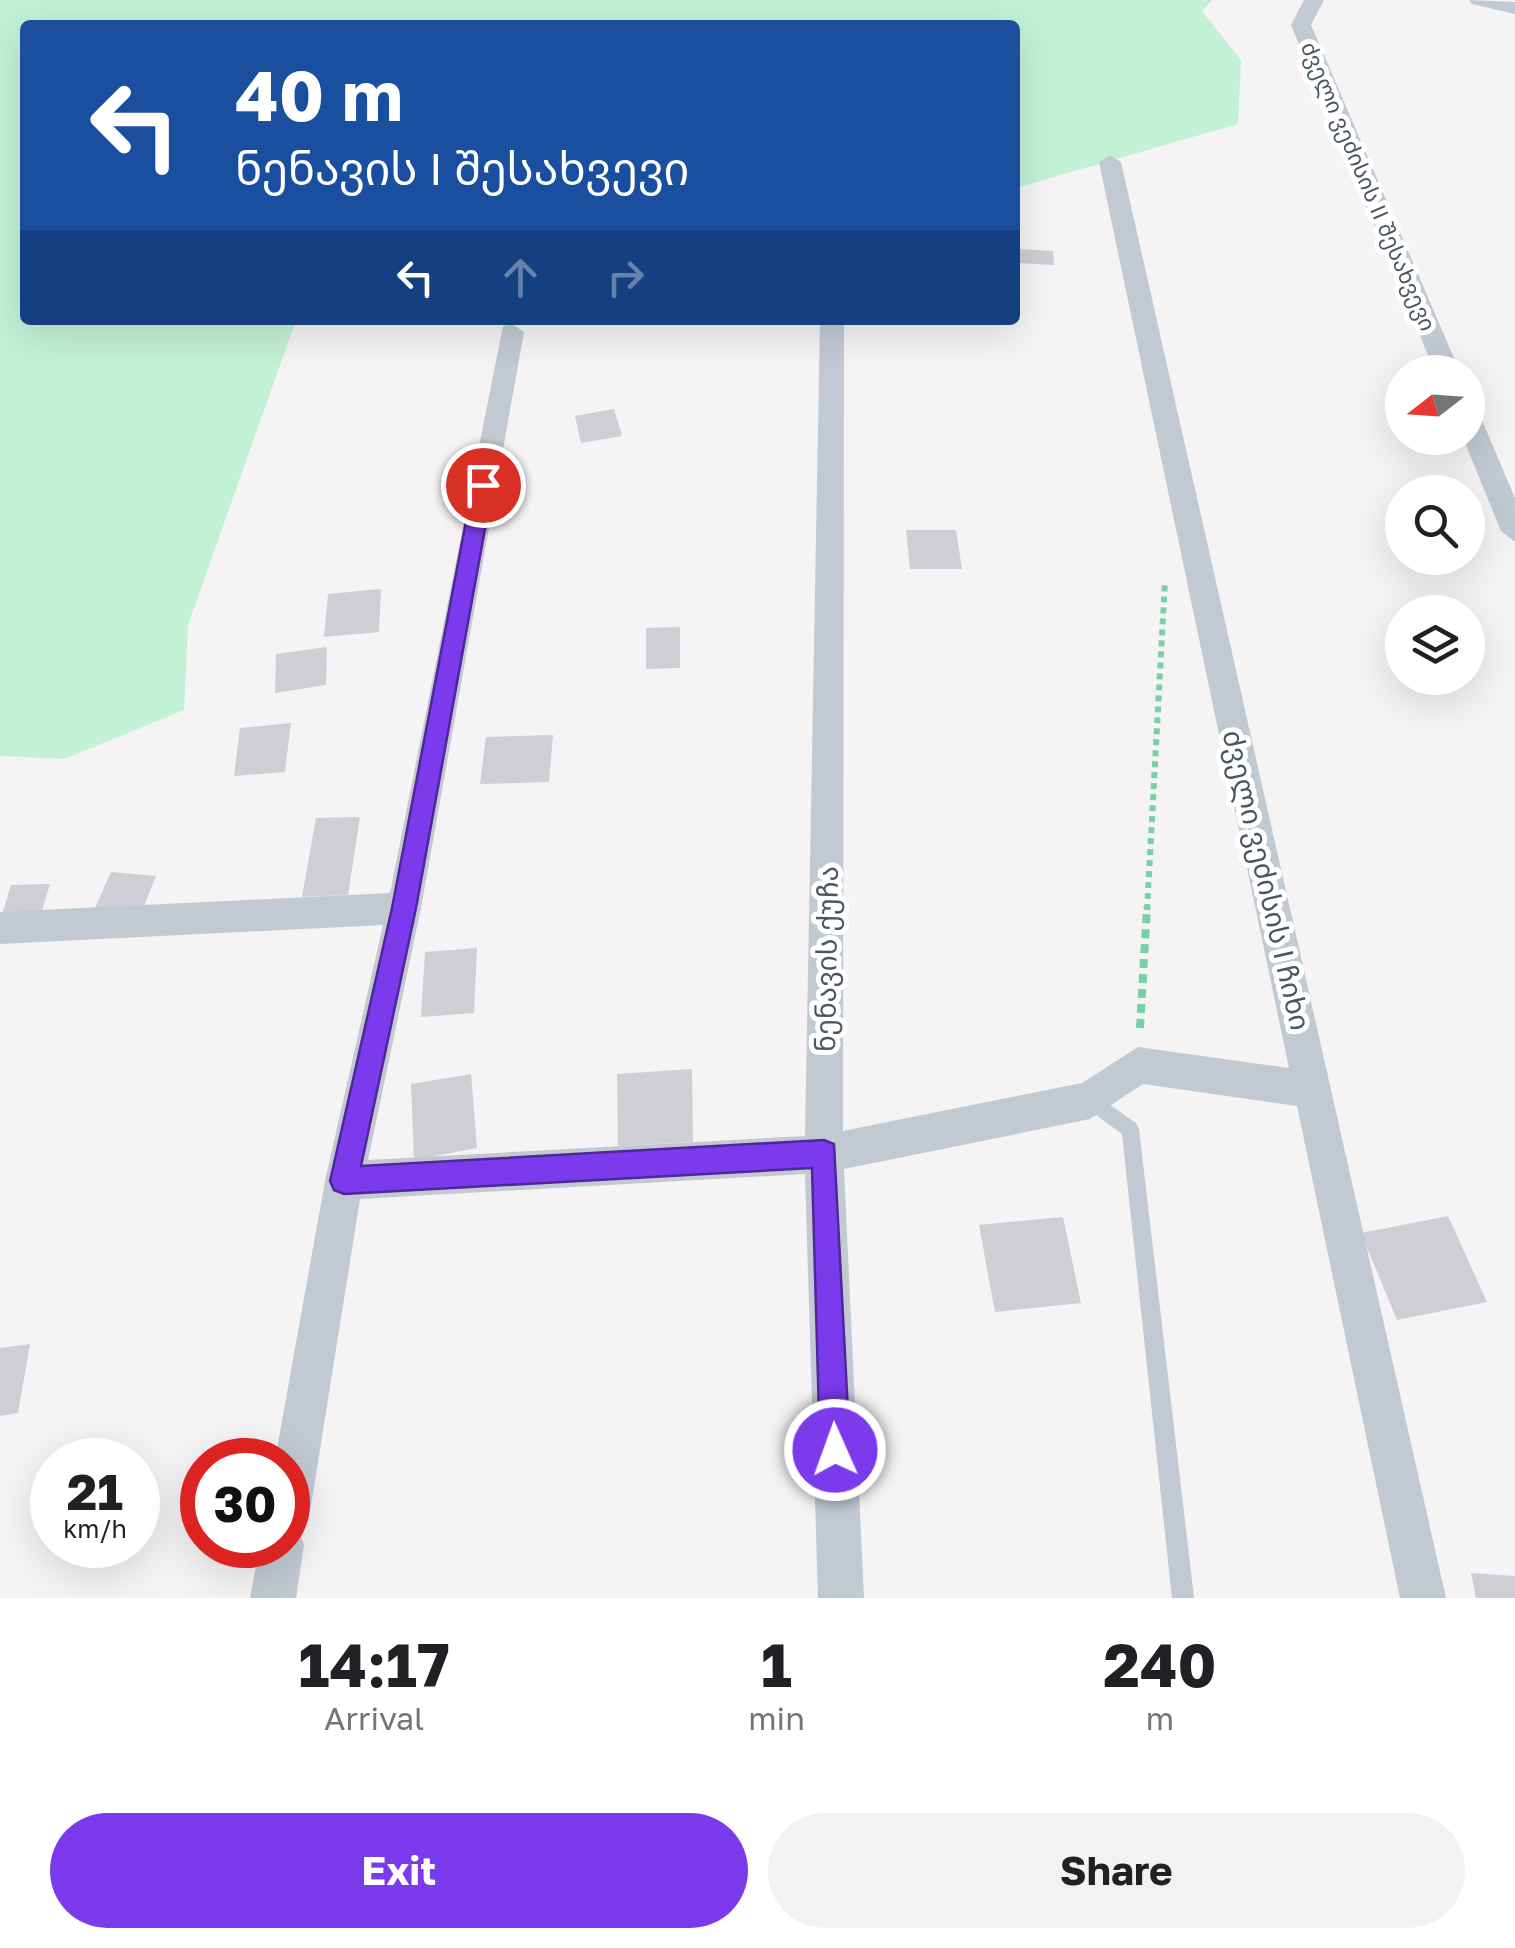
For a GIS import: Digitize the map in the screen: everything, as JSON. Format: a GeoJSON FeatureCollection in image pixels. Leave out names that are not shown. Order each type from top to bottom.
{"type":"FeatureCollection","features":[{"type":"Feature","properties":{"kind":"street","name":"ძველი ვეძისის II შესახვევი"},"geometry":{"type":"LineString","coordinates":[[1314,0],[1301,25],[1441,355]]}},
{"type":"Feature","properties":{"kind":"street"},"geometry":{"type":"LineString","coordinates":[[1479,0],[1515,8]]}},
{"type":"Feature","properties":{"kind":"street","name":"ძველი ვეძისის I ჩიხი"},"geometry":{"type":"LineString","coordinates":[[1110,162],[1423,1598]]}},
{"type":"Feature","properties":{"kind":"street","name":"ნენავის ქუჩა"},"geometry":{"type":"LineString","coordinates":[[832,325],[824,1154],[841,1598]]}},
{"type":"Feature","properties":{"kind":"street"},"geometry":{"type":"LineString","coordinates":[[301,1438],[344,1181],[404,908],[512,332]]}},
{"type":"Feature","properties":{"kind":"street"},"geometry":{"type":"LineString","coordinates":[[1483,455],[1515,531]]}},
{"type":"Feature","properties":{"kind":"street"},"geometry":{"type":"LineString","coordinates":[[0,928],[404,908]]}},
{"type":"Feature","properties":{"kind":"street"},"geometry":{"type":"LineString","coordinates":[[344,1181],[824,1154],[1090,1100],[1138,1065],[1314,1090]]}},
{"type":"Feature","properties":{"kind":"street"},"geometry":{"type":"LineString","coordinates":[[273,1598],[278,1568]]}},
{"type":"Feature","properties":{"kind":"lane"},"geometry":{"type":"LineString","coordinates":[[1090,1100],[1130,1130],[1183,1598]]}},
{"type":"Feature","properties":{"kind":"path"},"geometry":{"type":"LineString","coordinates":[[1138,1065],[1161,600],[1168,567]]}},
{"type":"Feature","properties":{"kind":"green space"},"geometry":{"type":"Polygon","coordinates":[[[0,0],[1212,0],[1202,11],[1241,60],[1238,124],[1020,187],[1020,20],[20,20],[20,325],[294,325],[188,625],[184,710],[64,759],[0,756],[0,0]]]}},
{"type":"Feature","properties":{"kind":"building"},"geometry":{"type":"Polygon","coordinates":[[[1020,249],[1053,251],[1054,265],[1020,263],[1020,249]]]}},
{"type":"Feature","properties":{"kind":"building"},"geometry":{"type":"Polygon","coordinates":[[[614,409],[622,436],[581,443],[575,416],[614,409]]]}},
{"type":"Feature","properties":{"kind":"building"},"geometry":{"type":"Polygon","coordinates":[[[906,530],[956,530],[962,569],[910,569],[906,530]]]}},
{"type":"Feature","properties":{"kind":"building"},"geometry":{"type":"Polygon","coordinates":[[[381,589],[379,632],[324,637],[328,594],[381,589]]]}},
{"type":"Feature","properties":{"kind":"building"},"geometry":{"type":"Polygon","coordinates":[[[680,627],[680,668],[646,669],[646,628],[680,627]]]}},
{"type":"Feature","properties":{"kind":"building"},"geometry":{"type":"Polygon","coordinates":[[[327,647],[326,685],[275,693],[276,654],[327,647]]]}},
{"type":"Feature","properties":{"kind":"building"},"geometry":{"type":"Polygon","coordinates":[[[291,723],[285,772],[234,776],[240,728],[291,723]]]}},
{"type":"Feature","properties":{"kind":"building"},"geometry":{"type":"Polygon","coordinates":[[[553,735],[549,782],[480,784],[486,737],[553,735]]]}},
{"type":"Feature","properties":{"kind":"building"},"geometry":{"type":"Polygon","coordinates":[[[360,817],[348,895],[302,897],[316,818],[360,817]]]}},
{"type":"Feature","properties":{"kind":"building"},"geometry":{"type":"Polygon","coordinates":[[[111,872],[156,876],[141,913],[95,908],[111,872]]]}},
{"type":"Feature","properties":{"kind":"building"},"geometry":{"type":"Polygon","coordinates":[[[50,884],[40,917],[1,918],[11,885],[50,884]]]}},
{"type":"Feature","properties":{"kind":"building"},"geometry":{"type":"Polygon","coordinates":[[[477,948],[474,1013],[421,1017],[425,952],[477,948]]]}},
{"type":"Feature","properties":{"kind":"building"},"geometry":{"type":"Polygon","coordinates":[[[692,1069],[693,1142],[618,1146],[617,1074],[692,1069]]]}},
{"type":"Feature","properties":{"kind":"building"},"geometry":{"type":"Polygon","coordinates":[[[471,1074],[477,1148],[414,1160],[411,1084],[471,1074]]]}},
{"type":"Feature","properties":{"kind":"building"},"geometry":{"type":"Polygon","coordinates":[[[1448,1216],[1487,1302],[1397,1320],[1361,1233],[1448,1216]]]}},
{"type":"Feature","properties":{"kind":"building"},"geometry":{"type":"Polygon","coordinates":[[[1063,1217],[1081,1303],[995,1312],[979,1225],[1063,1217]]]}},
{"type":"Feature","properties":{"kind":"building"},"geometry":{"type":"Polygon","coordinates":[[[30,1344],[18,1413],[0,1416],[0,1348],[30,1344]]]}},
{"type":"Feature","properties":{"kind":"building"},"geometry":{"type":"Polygon","coordinates":[[[1471,1573],[1515,1576],[1515,1598],[1476,1598],[1471,1573]]]}},
{"type":"Feature","properties":{"kind":"route"},"geometry":{"type":"LineString","coordinates":[[483,485],[404,908],[344,1181],[824,1154],[835,1450]]}}]}
